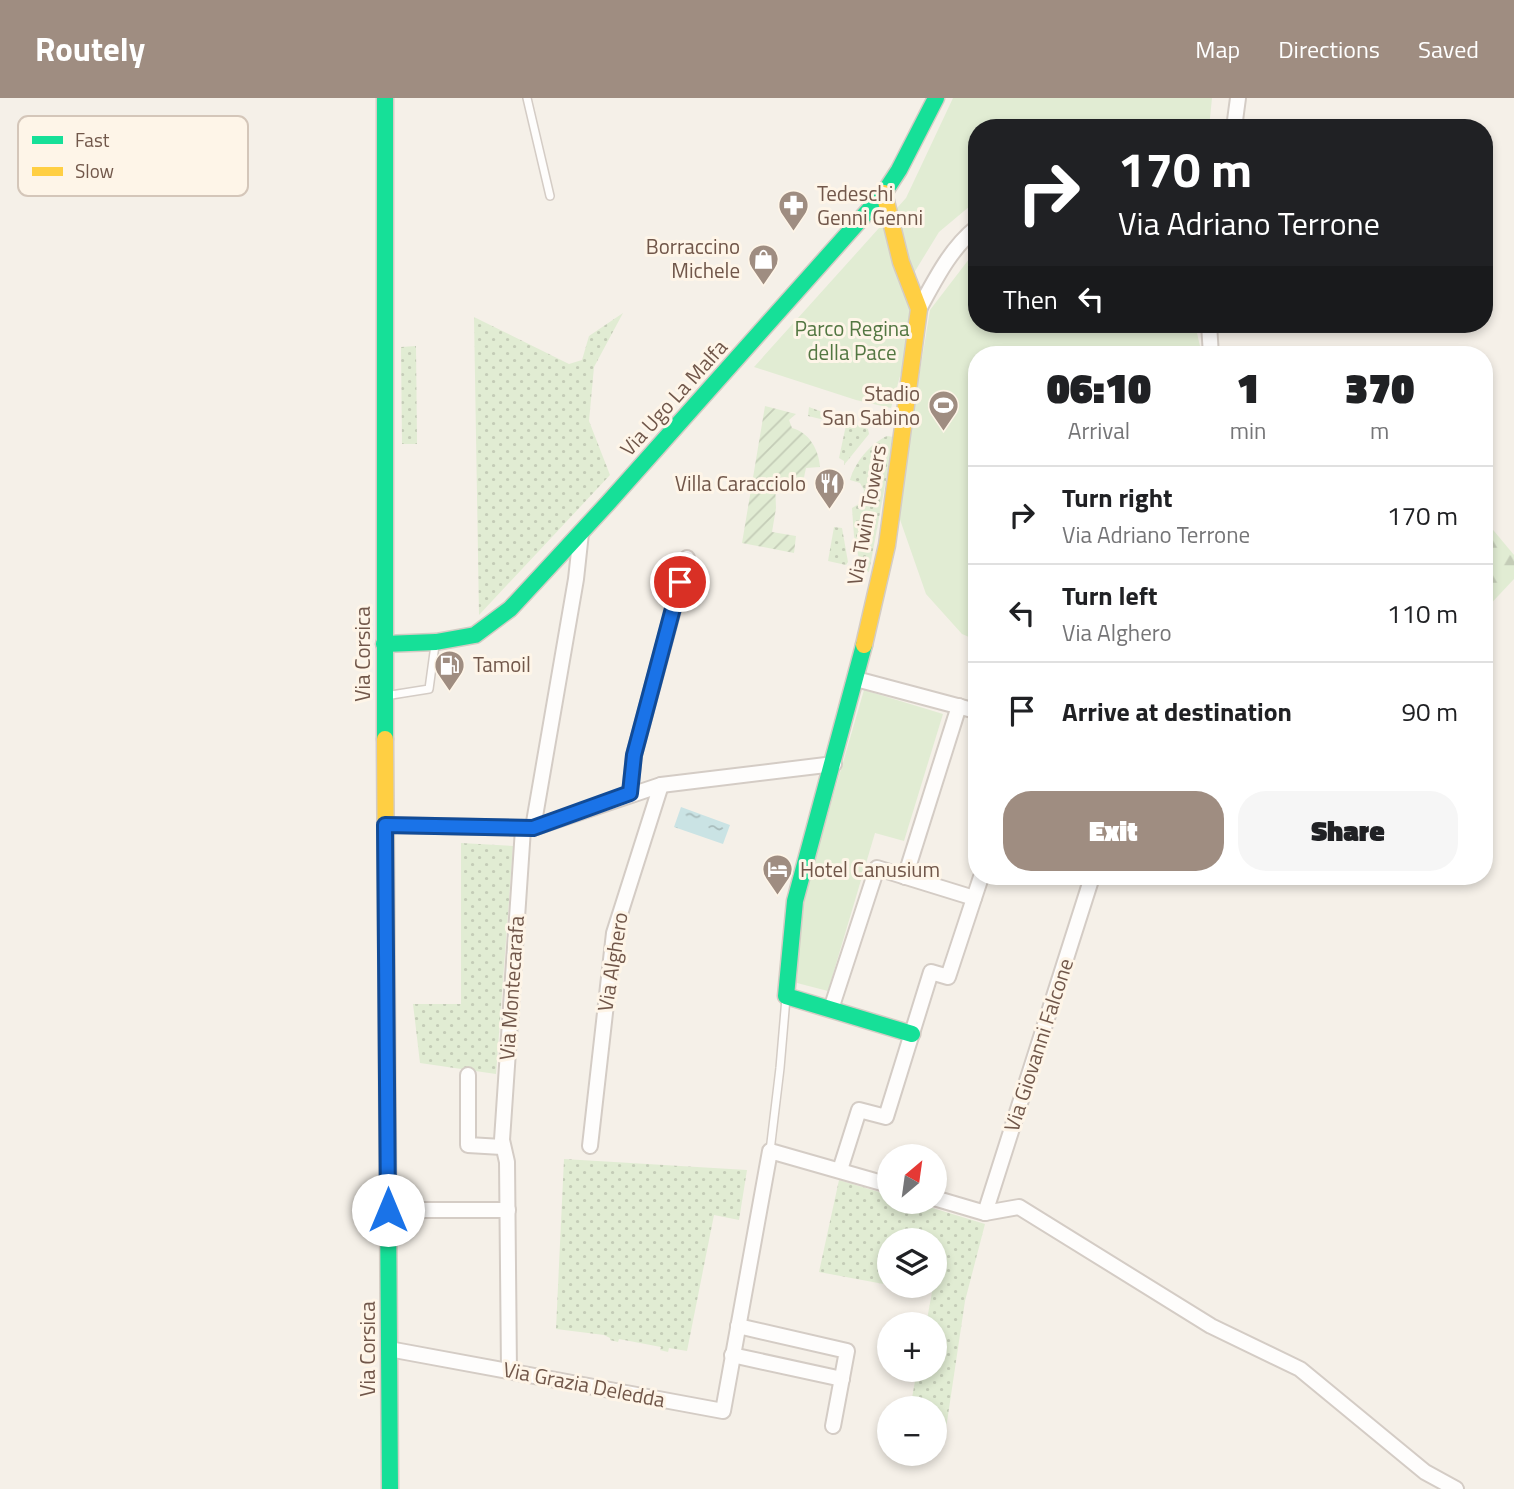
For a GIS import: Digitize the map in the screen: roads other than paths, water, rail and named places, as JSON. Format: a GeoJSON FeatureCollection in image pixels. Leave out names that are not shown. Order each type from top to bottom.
{"type":"FeatureCollection","features":[{"type":"Feature","properties":{"kind":"street","name":"Via Corsica"},"geometry":{"type":"LineString","coordinates":[[386,98],[384,696],[390,1489]]}},
{"type":"Feature","properties":{"kind":"street","name":"Via Ugo La Malfa"},"geometry":{"type":"LineString","coordinates":[[384,643],[436,642],[475,635],[510,609],[884,194],[936,98]]}},
{"type":"Feature","properties":{"kind":"street"},"geometry":{"type":"LineString","coordinates":[[1235,119],[1238,98]]}},
{"type":"Feature","properties":{"kind":"street","name":"Via Twin Towers"},"geometry":{"type":"LineString","coordinates":[[834,764],[887,545],[919,309],[901,262],[884,194]]}},
{"type":"Feature","properties":{"kind":"street"},"geometry":{"type":"LineString","coordinates":[[919,309],[945,263],[968,234]]}},
{"type":"Feature","properties":{"kind":"street","name":"Via Montecarafa"},"geometry":{"type":"LineString","coordinates":[[509,1371],[507,1163],[502,1147],[528,829],[575,586],[581,533]]}},
{"type":"Feature","properties":{"kind":"street"},"geometry":{"type":"LineString","coordinates":[[630,793],[634,755],[687,558]]}},
{"type":"Feature","properties":{"kind":"street"},"geometry":{"type":"LineString","coordinates":[[856,679],[968,709]]}},
{"type":"Feature","properties":{"kind":"street"},"geometry":{"type":"LineString","coordinates":[[905,877],[959,706]]}},
{"type":"Feature","properties":{"kind":"street"},"geometry":{"type":"LineString","coordinates":[[385,825],[528,829],[630,793],[661,785],[834,764],[795,901],[786,996],[912,1034]]}},
{"type":"Feature","properties":{"kind":"street","name":"Via Alghero"},"geometry":{"type":"LineString","coordinates":[[590,1146],[614,933],[661,785]]}},
{"type":"Feature","properties":{"kind":"street"},"geometry":{"type":"LineString","coordinates":[[831,1010],[877,868],[974,898]]}},
{"type":"Feature","properties":{"kind":"street"},"geometry":{"type":"LineString","coordinates":[[840,1170],[859,1110],[886,1117],[931,972],[948,977],[978,885]]}},
{"type":"Feature","properties":{"kind":"street","name":"Via Giovanni Falcone"},"geometry":{"type":"LineString","coordinates":[[985,1213],[1089,885]]}},
{"type":"Feature","properties":{"kind":"street","name":"Via Montecarafa"},"geometry":{"type":"LineString","coordinates":[[468,1075],[468,1144],[502,1147]]}},
{"type":"Feature","properties":{"kind":"street"},"geometry":{"type":"LineString","coordinates":[[770,1151],[877,1181]]}},
{"type":"Feature","properties":{"kind":"street","name":"Via Grazia Deledda"},"geometry":{"type":"LineString","coordinates":[[389,1349],[723,1411],[770,1151]]}},
{"type":"Feature","properties":{"kind":"street"},"geometry":{"type":"LineString","coordinates":[[947,1202],[985,1213],[1019,1207],[1211,1326],[1300,1369],[1425,1472],[1456,1489]]}},
{"type":"Feature","properties":{"kind":"street"},"geometry":{"type":"LineString","coordinates":[[388,1210],[508,1210]]}},
{"type":"Feature","properties":{"kind":"street"},"geometry":{"type":"LineString","coordinates":[[738,1326],[846,1350],[833,1426]]}},
{"type":"Feature","properties":{"kind":"street"},"geometry":{"type":"LineString","coordinates":[[733,1355],[842,1379]]}},
{"type":"Feature","properties":{"kind":"lane"},"geometry":{"type":"LineString","coordinates":[[527,98],[550,197]]}},
{"type":"Feature","properties":{"kind":"lane"},"geometry":{"type":"LineString","coordinates":[[384,696],[429,689],[436,642]]}},
{"type":"Feature","properties":{"kind":"lane"},"geometry":{"type":"LineString","coordinates":[[770,1151],[786,996]]}},
{"type":"Feature","properties":{"kind":"water"},"geometry":{"type":"Polygon","coordinates":[[[681,807],[730,825],[723,844],[674,827],[681,807]]]}},
{"type":"Feature","properties":{"kind":"place","name":"Tedeschi Genni Genni"},"geometry":{"type":"Point","coordinates":[794,233]}},
{"type":"Feature","properties":{"kind":"place","name":"Borraccino Michele"},"geometry":{"type":"Point","coordinates":[763,286]}},
{"type":"Feature","properties":{"kind":"place","name":"Stadio San Sabino"},"geometry":{"type":"Point","coordinates":[943,433]}},
{"type":"Feature","properties":{"kind":"place","name":"Villa Caracciolo"},"geometry":{"type":"Point","coordinates":[829,511]}},
{"type":"Feature","properties":{"kind":"place","name":"Tamoil"},"geometry":{"type":"Point","coordinates":[450,692]}},
{"type":"Feature","properties":{"kind":"place","name":"Hotel Canusium"},"geometry":{"type":"Point","coordinates":[777,897]}},
{"type":"Feature","properties":{"kind":"park label","name":"Parco Regina della Pace"},"geometry":{"type":"Point","coordinates":[852,341]}}]}
